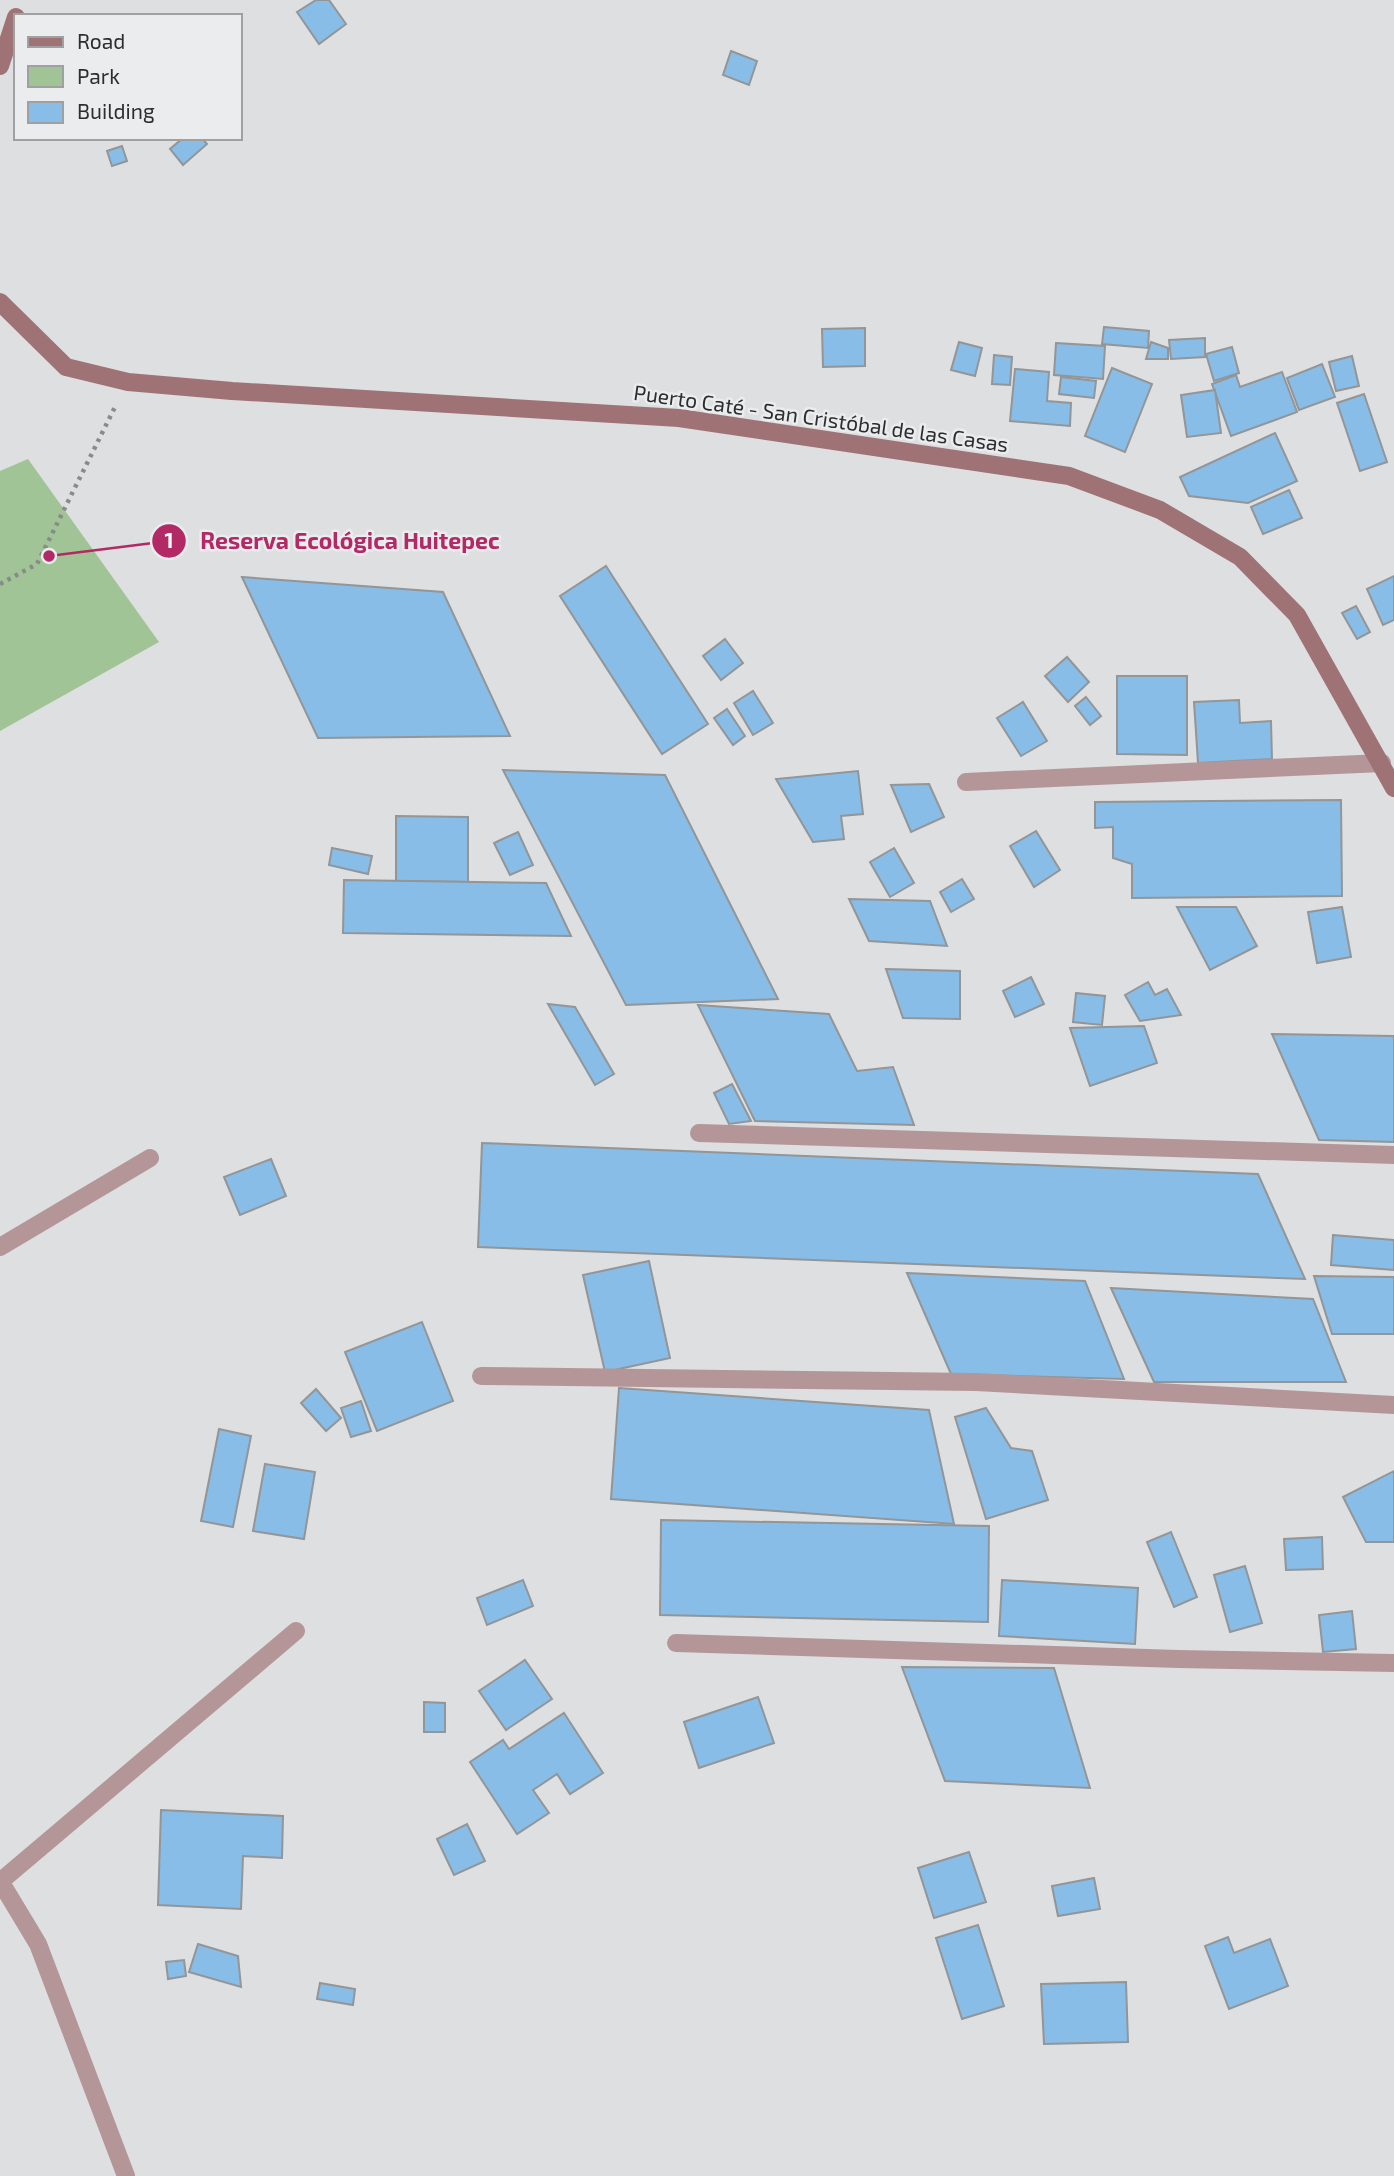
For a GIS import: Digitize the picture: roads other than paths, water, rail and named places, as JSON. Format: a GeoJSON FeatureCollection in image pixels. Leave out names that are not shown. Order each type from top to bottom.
{"type":"FeatureCollection","features":[{"type":"Feature","properties":{"kind":"main road"},"geometry":{"type":"LineString","coordinates":[[0,66],[14,22]]}},
{"type":"Feature","properties":{"kind":"main road","name":"Puerto Caté - San Cristóbal de las Casas"},"geometry":{"type":"LineString","coordinates":[[0,302],[66,368],[128,382],[232,391],[679,418],[1069,476],[1160,510],[1240,557],[1297,615],[1394,788]]}},
{"type":"Feature","properties":{"kind":"street"},"geometry":{"type":"LineString","coordinates":[[966,782],[1382,763]]}},
{"type":"Feature","properties":{"kind":"street"},"geometry":{"type":"LineString","coordinates":[[699,1133],[1394,1155]]}},
{"type":"Feature","properties":{"kind":"street"},"geometry":{"type":"LineString","coordinates":[[0,1247],[150,1158]]}},
{"type":"Feature","properties":{"kind":"street"},"geometry":{"type":"LineString","coordinates":[[481,1376],[976,1381],[1394,1405]]}},
{"type":"Feature","properties":{"kind":"street"},"geometry":{"type":"LineString","coordinates":[[126,2176],[38,1944],[1,1881],[296,1631]]}},
{"type":"Feature","properties":{"kind":"street"},"geometry":{"type":"LineString","coordinates":[[676,1643],[1164,1659],[1394,1663]]}},
{"type":"Feature","properties":{"kind":"place","name":"Reserva Ecológica Huitepec"},"geometry":{"type":"Point","coordinates":[49,556]}}]}
